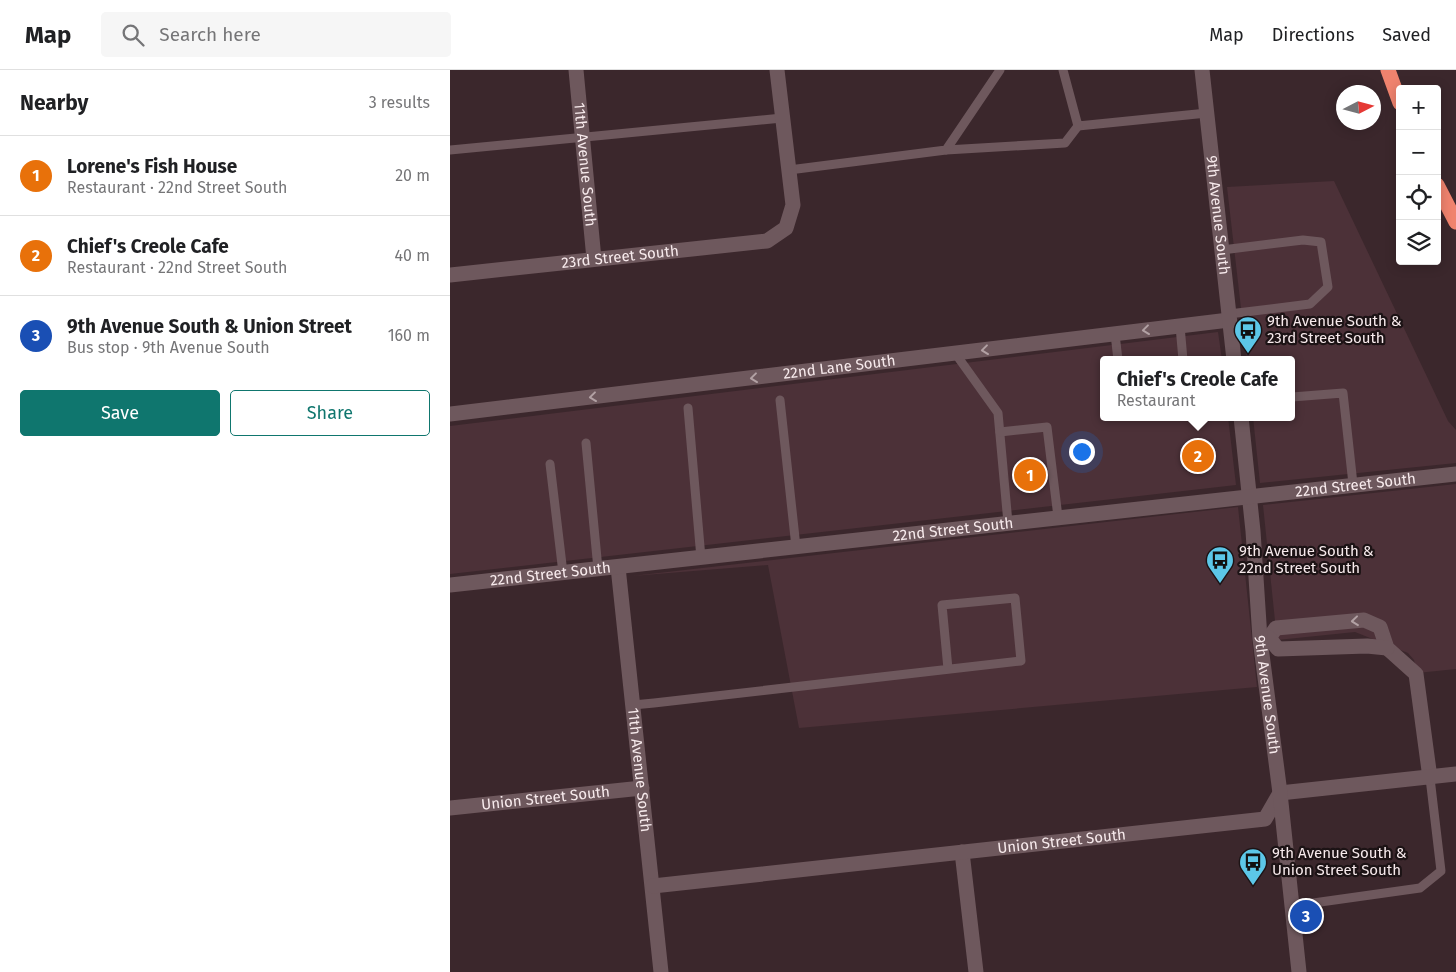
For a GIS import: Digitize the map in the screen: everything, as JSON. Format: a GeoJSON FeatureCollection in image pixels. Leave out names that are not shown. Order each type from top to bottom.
{"type":"FeatureCollection","features":[{"type":"Feature","properties":{"kind":"highway"},"geometry":{"type":"LineString","coordinates":[[1388,70],[1396,92]]}},
{"type":"Feature","properties":{"kind":"highway"},"geometry":{"type":"LineString","coordinates":[[1441,193],[1456,222]]}},
{"type":"Feature","properties":{"kind":"street","name":"11th Avenue South"},"geometry":{"type":"LineString","coordinates":[[576,70],[594,259]]}},
{"type":"Feature","properties":{"kind":"street"},"geometry":{"type":"LineString","coordinates":[[777,70],[789,170]]}},
{"type":"Feature","properties":{"kind":"street","name":"9th Avenue South"},"geometry":{"type":"LineString","coordinates":[[1202,70],[1234,356]]}},
{"type":"Feature","properties":{"kind":"street","name":"23rd Street South"},"geometry":{"type":"LineString","coordinates":[[450,275],[767,241],[786,228],[793,205],[789,170]]}},
{"type":"Feature","properties":{"kind":"street","name":"22nd Lane South"},"geometry":{"type":"LineString","coordinates":[[450,414],[1180,326],[1229,317]]}},
{"type":"Feature","properties":{"kind":"street","name":"9th Avenue South"},"geometry":{"type":"LineString","coordinates":[[1241,421],[1299,972]]}},
{"type":"Feature","properties":{"kind":"street","name":"22nd Street South"},"geometry":{"type":"LineString","coordinates":[[450,585],[1250,495],[1456,474]]}},
{"type":"Feature","properties":{"kind":"street","name":"11th Avenue South"},"geometry":{"type":"LineString","coordinates":[[618,567],[661,972]]}},
{"type":"Feature","properties":{"kind":"street"},"geometry":{"type":"LineString","coordinates":[[1387,648],[1367,646],[1278,649],[1264,639],[1276,628],[1364,620],[1380,627],[1387,648],[1416,674],[1430,778]]}},
{"type":"Feature","properties":{"kind":"street"},"geometry":{"type":"LineString","coordinates":[[1280,793],[1456,774]]}},
{"type":"Feature","properties":{"kind":"street","name":"Union Street South"},"geometry":{"type":"LineString","coordinates":[[450,808],[642,788]]}},
{"type":"Feature","properties":{"kind":"street","name":"Union Street South"},"geometry":{"type":"LineString","coordinates":[[653,886],[1265,819],[1280,793]]}},
{"type":"Feature","properties":{"kind":"street"},"geometry":{"type":"LineString","coordinates":[[962,852],[976,972]]}},
{"type":"Feature","properties":{"kind":"lane"},"geometry":{"type":"LineString","coordinates":[[946,150],[1000,70]]}},
{"type":"Feature","properties":{"kind":"lane"},"geometry":{"type":"LineString","coordinates":[[1063,70],[1078,126]]}},
{"type":"Feature","properties":{"kind":"lane"},"geometry":{"type":"LineString","coordinates":[[789,170],[946,150],[1065,143],[1078,126],[1207,112]]}},
{"type":"Feature","properties":{"kind":"lane"},"geometry":{"type":"LineString","coordinates":[[450,150],[782,118]]}},
{"type":"Feature","properties":{"kind":"lane"},"geometry":{"type":"LineString","coordinates":[[1222,250],[1303,240],[1322,242],[1328,287],[1310,304],[1229,317]]}},
{"type":"Feature","properties":{"kind":"lane"},"geometry":{"type":"LineString","coordinates":[[1180,326],[1183,356]]}},
{"type":"Feature","properties":{"kind":"lane"},"geometry":{"type":"LineString","coordinates":[[1115,334],[1118,356]]}},
{"type":"Feature","properties":{"kind":"lane"},"geometry":{"type":"LineString","coordinates":[[955,353],[998,413],[1008,522]]}},
{"type":"Feature","properties":{"kind":"lane"},"geometry":{"type":"LineString","coordinates":[[1295,398],[1343,393],[1353,484]]}},
{"type":"Feature","properties":{"kind":"lane"},"geometry":{"type":"LineString","coordinates":[[780,400],[796,547]]}},
{"type":"Feature","properties":{"kind":"lane"},"geometry":{"type":"LineString","coordinates":[[688,408],[701,558]]}},
{"type":"Feature","properties":{"kind":"lane"},"geometry":{"type":"LineString","coordinates":[[1000,432],[1047,427],[1058,517]]}},
{"type":"Feature","properties":{"kind":"lane"},"geometry":{"type":"LineString","coordinates":[[586,443],[598,569]]}},
{"type":"Feature","properties":{"kind":"lane"},"geometry":{"type":"LineString","coordinates":[[550,464],[563,573]]}},
{"type":"Feature","properties":{"kind":"lane"},"geometry":{"type":"LineString","coordinates":[[633,705],[1021,661],[1015,598],[942,605],[948,669]]}},
{"type":"Feature","properties":{"kind":"lane"},"geometry":{"type":"LineString","coordinates":[[1292,906],[1420,888],[1441,871],[1430,778]]}},
{"type":"Feature","properties":{"kind":"shaded area"},"geometry":{"type":"Polygon","coordinates":[[[1334,181],[1448,421],[1456,430],[1456,463],[1260,483],[1253,421],[1295,421],[1295,356],[1247,356],[1227,187],[1334,181]]]}},
{"type":"Feature","properties":{"kind":"shaded area"},"geometry":{"type":"Polygon","coordinates":[[[1218,332],[1221,356],[1100,356],[1100,421],[1228,421],[1236,485],[450,574],[450,426],[1218,332]]]}},
{"type":"Feature","properties":{"kind":"shaded area"},"geometry":{"type":"Polygon","coordinates":[[[1456,484],[1456,669],[1417,673],[1414,660],[1408,653],[1355,632],[1277,640],[1263,505],[1456,484]]]}},
{"type":"Feature","properties":{"kind":"shaded area"},"geometry":{"type":"Polygon","coordinates":[[[1238,507],[1257,687],[799,728],[768,565],[632,576],[1238,507]]]}},
{"type":"Feature","properties":{"kind":"place","name":"9th Avenue South & 23rd Street South"},"geometry":{"type":"Point","coordinates":[1248,354]}},
{"type":"Feature","properties":{"kind":"place","name":"Chief's Creole Cafe"},"geometry":{"type":"Point","coordinates":[1198,456]}},
{"type":"Feature","properties":{"kind":"place","name":"Lorene's Fish House"},"geometry":{"type":"Point","coordinates":[1030,475]}},
{"type":"Feature","properties":{"kind":"place","name":"9th Avenue South & 22nd Street South"},"geometry":{"type":"Point","coordinates":[1220,584]}},
{"type":"Feature","properties":{"kind":"place","name":"9th Avenue South & Union Street South"},"geometry":{"type":"Point","coordinates":[1253,886]}},
{"type":"Feature","properties":{"kind":"place","name":"9th Avenue South & Union Street"},"geometry":{"type":"Point","coordinates":[1306,916]}}]}
